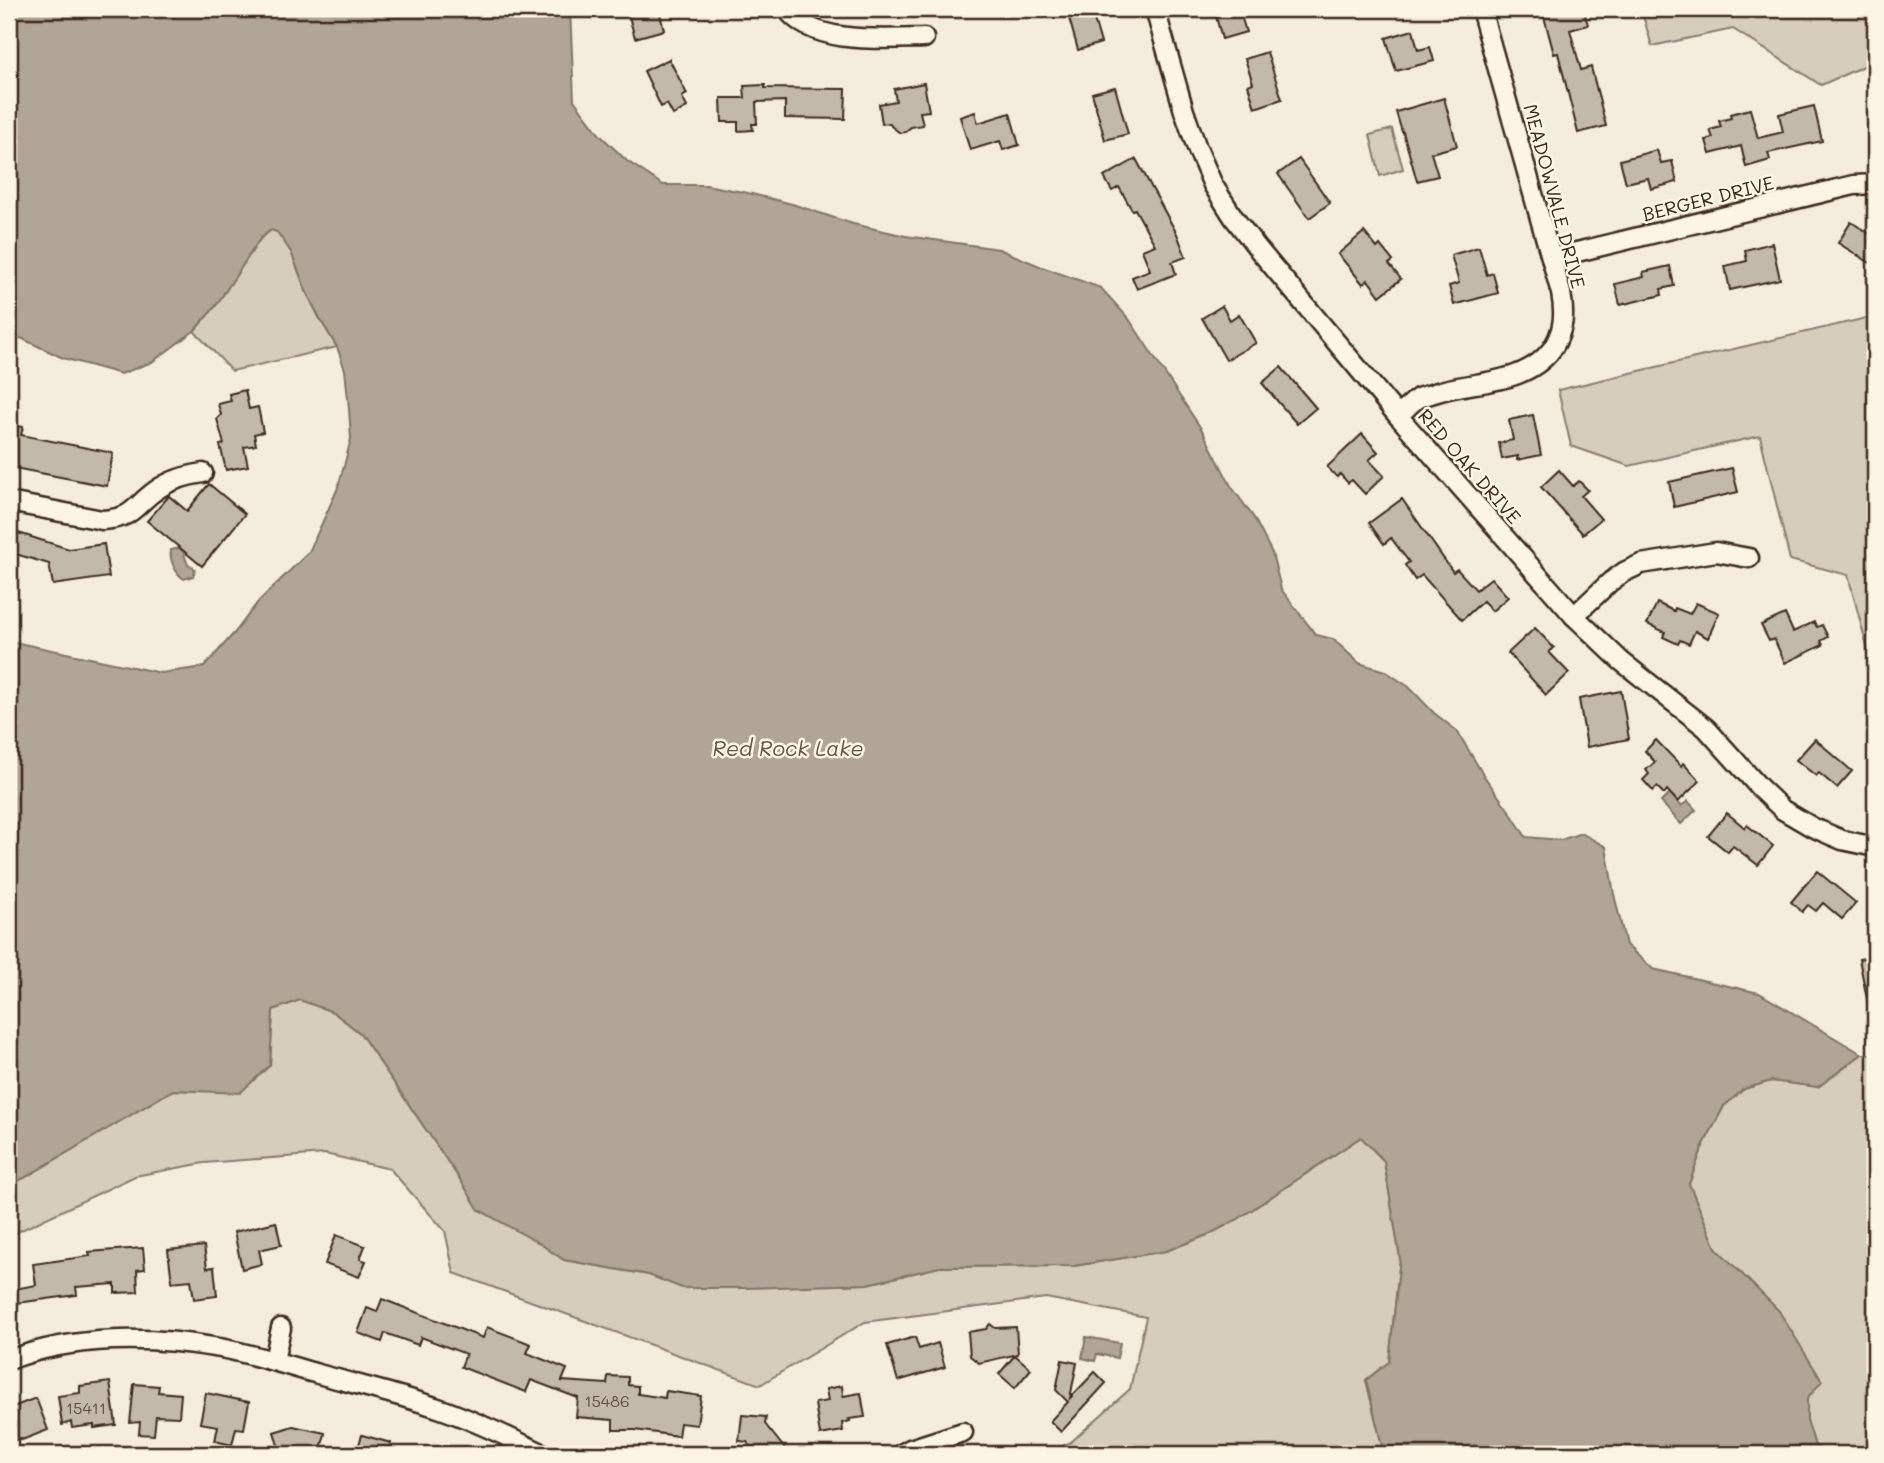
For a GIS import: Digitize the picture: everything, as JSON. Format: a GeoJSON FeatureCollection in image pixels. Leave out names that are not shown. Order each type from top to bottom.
{"type":"FeatureCollection","features":[{"type":"Feature","properties":{"kind":"street"},"geometry":{"type":"LineString","coordinates":[[787,9],[802,24],[820,33],[878,39],[924,38]]}},
{"type":"Feature","properties":{"kind":"street","name":"RED OAK DRIVE"},"geometry":{"type":"LineString","coordinates":[[1155,9],[1197,148],[1213,185],[1259,250],[1398,416],[1574,616],[1620,662],[1706,728],[1783,810],[1842,840],[1875,847]]}},
{"type":"Feature","properties":{"kind":"street","name":"MEADOWVALE DRIVE"},"geometry":{"type":"LineString","coordinates":[[1398,416],[1418,399],[1448,388],[1516,375],[1533,368],[1555,344],[1563,327],[1564,310],[1552,258],[1481,9]]}},
{"type":"Feature","properties":{"kind":"street","name":"BERGER DRIVE"},"geometry":{"type":"LineString","coordinates":[[1552,258],[1842,188],[1875,184]]}},
{"type":"Feature","properties":{"kind":"street"},"geometry":{"type":"LineString","coordinates":[[9,502],[102,520],[116,519],[129,514],[155,491],[178,478],[203,473]]}},
{"type":"Feature","properties":{"kind":"street"},"geometry":{"type":"LineString","coordinates":[[1574,616],[1610,582],[1640,564],[1716,552],[1749,558]]}},
{"type":"Feature","properties":{"kind":"street"},"geometry":{"type":"LineString","coordinates":[[274,1362],[281,1328]]}},
{"type":"Feature","properties":{"kind":"street"},"geometry":{"type":"LineString","coordinates":[[9,1360],[27,1353],[75,1343],[124,1340],[174,1342],[221,1348],[442,1409],[544,1454]]}},
{"type":"Feature","properties":{"kind":"street"},"geometry":{"type":"LineString","coordinates":[[901,1454],[963,1432]]}},
{"type":"Feature","properties":{"kind":"shaded area"},"geometry":{"type":"Polygon","coordinates":[[[1641,9],[1875,9],[1875,61],[1821,85],[1733,29],[1652,46],[1641,9]]]}},
{"type":"Feature","properties":{"kind":"shaded area"},"geometry":{"type":"Polygon","coordinates":[[[1392,129],[1403,169],[1380,176],[1370,135],[1392,129]]]}},
{"type":"Feature","properties":{"kind":"shaded area"},"geometry":{"type":"Polygon","coordinates":[[[271,230],[278,232],[291,252],[307,293],[337,347],[232,371],[194,331],[215,307],[260,239],[271,230]]]}},
{"type":"Feature","properties":{"kind":"shaded area"},"geometry":{"type":"Polygon","coordinates":[[[1875,316],[1875,677],[1848,575],[1790,560],[1760,436],[1629,466],[1571,446],[1558,390],[1875,316]]]}},
{"type":"Feature","properties":{"kind":"shaded area"},"geometry":{"type":"Polygon","coordinates":[[[300,1000],[333,1012],[360,1033],[459,1178],[539,1243],[564,1260],[649,1275],[683,1288],[868,1284],[939,1267],[1074,1266],[1166,1251],[1210,1234],[1238,1219],[1361,1137],[1384,1161],[1400,1258],[1389,1362],[1366,1380],[1384,1454],[1046,1454],[1071,1442],[1130,1389],[1146,1317],[1046,1298],[865,1322],[760,1385],[454,1273],[445,1231],[390,1169],[325,1154],[204,1163],[135,1176],[9,1236],[9,1184],[24,1178],[173,1090],[240,1092],[270,1065],[273,1010],[300,1000]]]}},
{"type":"Feature","properties":{"kind":"shaded area"},"geometry":{"type":"Polygon","coordinates":[[[1862,1054],[1875,1054],[1875,1454],[1827,1454],[1815,1446],[1807,1420],[1807,1399],[1779,1311],[1716,1248],[1689,1184],[1703,1146],[1724,1106],[1744,1089],[1771,1081],[1818,1087],[1862,1054]]]}},
{"type":"Feature","properties":{"kind":"water","name":"Red Rock Lake"},"geometry":{"type":"Polygon","coordinates":[[[9,9],[570,9],[574,100],[600,135],[627,161],[663,185],[706,185],[748,193],[853,224],[906,236],[999,249],[1101,288],[1129,319],[1202,430],[1231,486],[1254,518],[1272,553],[1281,589],[1316,635],[1333,639],[1359,663],[1385,671],[1409,687],[1434,713],[1457,731],[1526,837],[1561,840],[1581,833],[1606,847],[1626,945],[1653,969],[1759,993],[1862,1054],[1818,1087],[1771,1081],[1744,1089],[1724,1106],[1703,1146],[1689,1184],[1716,1248],[1779,1311],[1822,1381],[1807,1399],[1807,1420],[1815,1446],[1827,1454],[1384,1454],[1366,1380],[1389,1362],[1400,1258],[1384,1161],[1361,1137],[1238,1219],[1210,1234],[1166,1251],[1074,1266],[939,1267],[868,1284],[682,1288],[649,1275],[564,1260],[479,1210],[360,1033],[333,1012],[300,1000],[273,1010],[270,1065],[240,1093],[173,1090],[24,1178],[9,1184],[9,641],[161,673],[204,667],[258,602],[309,552],[337,490],[351,439],[345,370],[337,347],[307,293],[291,252],[277,232],[271,230],[260,239],[215,307],[194,331],[152,362],[121,374],[63,358],[9,334],[9,9]]]}},
{"type":"Feature","properties":{"kind":"water"},"geometry":{"type":"Polygon","coordinates":[[[179,548],[183,551],[188,565],[195,570],[193,576],[184,579],[171,558],[171,550],[179,548]]]}},
{"type":"Feature","properties":{"kind":"water"},"geometry":{"type":"Polygon","coordinates":[[[1670,793],[1681,806],[1688,801],[1696,810],[1681,824],[1661,802],[1670,793]]]}},
{"type":"Feature","properties":{"kind":"water"},"geometry":{"type":"Polygon","coordinates":[[[1086,1337],[1120,1343],[1117,1358],[1097,1354],[1095,1361],[1082,1358],[1086,1337]]]}},
{"type":"Feature","properties":{"kind":"building"},"geometry":{"type":"Polygon","coordinates":[[[627,9],[648,9],[650,13],[659,10],[664,30],[635,38],[627,9]]]}},
{"type":"Feature","properties":{"kind":"building"},"geometry":{"type":"Polygon","coordinates":[[[1091,9],[1101,43],[1078,50],[1067,11],[1091,9]]]}},
{"type":"Feature","properties":{"kind":"building"},"geometry":{"type":"Polygon","coordinates":[[[1214,9],[1239,9],[1246,32],[1222,39],[1214,9]]]}},
{"type":"Feature","properties":{"kind":"building"},"geometry":{"type":"Polygon","coordinates":[[[1542,9],[1584,11],[1588,25],[1570,30],[1581,70],[1591,67],[1606,126],[1578,133],[1558,53],[1554,54],[1542,9]]]}},
{"type":"Feature","properties":{"kind":"building"},"geometry":{"type":"Polygon","coordinates":[[[1413,30],[1418,50],[1430,47],[1434,61],[1396,71],[1386,38],[1413,30]]]}},
{"type":"Feature","properties":{"kind":"building"},"geometry":{"type":"Polygon","coordinates":[[[1267,52],[1282,99],[1255,108],[1248,85],[1253,83],[1245,59],[1267,52]]]}},
{"type":"Feature","properties":{"kind":"building"},"geometry":{"type":"Polygon","coordinates":[[[669,59],[687,94],[682,97],[687,107],[673,115],[667,104],[661,107],[644,71],[669,59]]]}},
{"type":"Feature","properties":{"kind":"building"},"geometry":{"type":"Polygon","coordinates":[[[924,83],[929,111],[920,112],[923,125],[900,133],[890,123],[882,124],[879,104],[896,101],[894,89],[924,83]]]}},
{"type":"Feature","properties":{"kind":"building"},"geometry":{"type":"Polygon","coordinates":[[[765,85],[765,88],[846,89],[845,119],[785,118],[785,101],[756,102],[757,124],[752,124],[753,130],[738,131],[738,122],[722,122],[721,98],[745,98],[744,86],[765,85]]]}},
{"type":"Feature","properties":{"kind":"building"},"geometry":{"type":"Polygon","coordinates":[[[1115,87],[1128,134],[1105,140],[1092,93],[1115,87]]]}},
{"type":"Feature","properties":{"kind":"building"},"geometry":{"type":"Polygon","coordinates":[[[1444,98],[1457,146],[1431,153],[1438,176],[1417,181],[1396,112],[1444,98]]]}},
{"type":"Feature","properties":{"kind":"building"},"geometry":{"type":"Polygon","coordinates":[[[1814,106],[1822,141],[1768,153],[1770,160],[1746,167],[1741,146],[1710,154],[1706,140],[1713,138],[1710,130],[1721,127],[1719,121],[1731,118],[1730,114],[1750,109],[1758,138],[1783,132],[1779,114],[1814,106]]]}},
{"type":"Feature","properties":{"kind":"building"},"geometry":{"type":"Polygon","coordinates":[[[975,112],[978,123],[1010,113],[1019,145],[1003,150],[1000,141],[970,150],[960,117],[975,112]]]}},
{"type":"Feature","properties":{"kind":"building"},"geometry":{"type":"Polygon","coordinates":[[[1657,150],[1661,163],[1672,161],[1677,182],[1651,189],[1648,178],[1626,183],[1620,160],[1657,150]]]}},
{"type":"Feature","properties":{"kind":"building"},"geometry":{"type":"Polygon","coordinates":[[[1136,159],[1177,234],[1186,257],[1172,262],[1176,274],[1137,289],[1132,277],[1150,270],[1142,250],[1155,245],[1119,187],[1112,191],[1104,177],[1136,159]]]}},
{"type":"Feature","properties":{"kind":"building"},"geometry":{"type":"Polygon","coordinates":[[[1299,159],[1330,203],[1309,218],[1278,174],[1299,159]]]}},
{"type":"Feature","properties":{"kind":"building"},"geometry":{"type":"Polygon","coordinates":[[[1851,222],[1875,237],[1875,266],[1838,243],[1851,222]]]}},
{"type":"Feature","properties":{"kind":"building"},"geometry":{"type":"Polygon","coordinates":[[[1364,232],[1377,248],[1380,245],[1393,261],[1389,264],[1401,279],[1380,296],[1368,280],[1363,284],[1338,254],[1364,232]]]}},
{"type":"Feature","properties":{"kind":"building"},"geometry":{"type":"Polygon","coordinates":[[[1772,243],[1780,279],[1730,290],[1725,266],[1747,261],[1745,250],[1772,243]]]}},
{"type":"Feature","properties":{"kind":"building"},"geometry":{"type":"Polygon","coordinates":[[[1479,247],[1487,275],[1493,273],[1498,293],[1454,305],[1449,286],[1459,283],[1451,255],[1479,247]]]}},
{"type":"Feature","properties":{"kind":"building"},"geometry":{"type":"Polygon","coordinates":[[[1670,266],[1674,286],[1661,289],[1662,295],[1620,305],[1615,284],[1644,277],[1643,272],[1670,266]]]}},
{"type":"Feature","properties":{"kind":"building"},"geometry":{"type":"Polygon","coordinates":[[[1222,306],[1230,320],[1239,314],[1256,343],[1226,360],[1202,318],[1222,306]]]}},
{"type":"Feature","properties":{"kind":"building"},"geometry":{"type":"Polygon","coordinates":[[[1281,367],[1316,408],[1297,424],[1262,383],[1281,367]]]}},
{"type":"Feature","properties":{"kind":"building"},"geometry":{"type":"Polygon","coordinates":[[[245,390],[249,409],[258,407],[263,432],[254,434],[256,445],[244,447],[248,466],[226,470],[220,445],[224,444],[217,419],[221,415],[218,404],[231,401],[229,394],[245,390]]]}},
{"type":"Feature","properties":{"kind":"building"},"geometry":{"type":"Polygon","coordinates":[[[1533,415],[1541,455],[1517,460],[1518,456],[1502,459],[1499,443],[1513,440],[1509,420],[1533,415]]]}},
{"type":"Feature","properties":{"kind":"building"},"geometry":{"type":"Polygon","coordinates":[[[9,424],[23,427],[21,435],[113,453],[107,486],[9,467],[9,424]]]}},
{"type":"Feature","properties":{"kind":"building"},"geometry":{"type":"Polygon","coordinates":[[[1362,434],[1378,452],[1369,460],[1384,476],[1365,494],[1352,480],[1348,483],[1340,474],[1337,477],[1327,467],[1362,434]]]}},
{"type":"Feature","properties":{"kind":"building"},"geometry":{"type":"Polygon","coordinates":[[[1732,468],[1738,492],[1674,507],[1669,482],[1732,468]]]}},
{"type":"Feature","properties":{"kind":"building"},"geometry":{"type":"Polygon","coordinates":[[[1559,470],[1573,486],[1579,481],[1588,490],[1581,496],[1601,519],[1583,534],[1541,487],[1559,470]]]}},
{"type":"Feature","properties":{"kind":"building"},"geometry":{"type":"Polygon","coordinates":[[[209,484],[245,514],[202,566],[147,521],[169,496],[187,511],[209,484]]]}},
{"type":"Feature","properties":{"kind":"building"},"geometry":{"type":"Polygon","coordinates":[[[1402,499],[1453,572],[1457,569],[1476,590],[1491,578],[1508,597],[1492,611],[1483,601],[1462,620],[1422,575],[1415,580],[1405,565],[1409,562],[1391,538],[1384,544],[1369,523],[1402,499]]]}},
{"type":"Feature","properties":{"kind":"building"},"geometry":{"type":"Polygon","coordinates":[[[9,530],[69,549],[104,544],[109,577],[53,585],[49,564],[9,552],[9,530]]]}},
{"type":"Feature","properties":{"kind":"building"},"geometry":{"type":"Polygon","coordinates":[[[1657,603],[1674,611],[1675,608],[1690,614],[1696,603],[1719,613],[1708,638],[1695,631],[1689,644],[1680,640],[1678,644],[1663,637],[1665,632],[1647,624],[1657,603]]]}},
{"type":"Feature","properties":{"kind":"building"},"geometry":{"type":"Polygon","coordinates":[[[1785,614],[1793,632],[1814,622],[1817,627],[1822,625],[1828,637],[1821,641],[1823,645],[1785,663],[1774,639],[1769,641],[1761,625],[1785,614]]]}},
{"type":"Feature","properties":{"kind":"building"},"geometry":{"type":"Polygon","coordinates":[[[1535,628],[1554,648],[1549,652],[1569,673],[1546,695],[1508,653],[1535,628]]]}},
{"type":"Feature","properties":{"kind":"building"},"geometry":{"type":"Polygon","coordinates":[[[1621,691],[1629,739],[1587,747],[1579,699],[1621,691]]]}},
{"type":"Feature","properties":{"kind":"building"},"geometry":{"type":"Polygon","coordinates":[[[1815,739],[1852,771],[1837,788],[1819,773],[1816,776],[1796,760],[1815,739]]]}},
{"type":"Feature","properties":{"kind":"building"},"geometry":{"type":"Polygon","coordinates":[[[1656,740],[1700,781],[1678,802],[1667,790],[1664,794],[1657,787],[1653,791],[1643,780],[1649,774],[1646,770],[1655,762],[1645,751],[1656,740]]]}},
{"type":"Feature","properties":{"kind":"building"},"geometry":{"type":"Polygon","coordinates":[[[1727,813],[1773,846],[1758,865],[1733,846],[1728,852],[1708,836],[1727,813]]]}},
{"type":"Feature","properties":{"kind":"building"},"geometry":{"type":"Polygon","coordinates":[[[1817,871],[1856,903],[1842,919],[1823,903],[1816,911],[1808,905],[1802,912],[1791,902],[1817,871]]]}},
{"type":"Feature","properties":{"kind":"building"},"geometry":{"type":"Polygon","coordinates":[[[1875,956],[1875,1009],[1869,1009],[1859,959],[1875,956]]]}},
{"type":"Feature","properties":{"kind":"building"},"geometry":{"type":"Polygon","coordinates":[[[276,1222],[281,1245],[259,1250],[262,1264],[242,1269],[234,1232],[276,1222]]]}},
{"type":"Feature","properties":{"kind":"building"},"geometry":{"type":"Polygon","coordinates":[[[336,1235],[365,1246],[360,1259],[366,1261],[359,1277],[325,1264],[336,1235]]]}},
{"type":"Feature","properties":{"kind":"building"},"geometry":{"type":"Polygon","coordinates":[[[204,1246],[207,1268],[214,1267],[217,1296],[194,1299],[191,1280],[172,1282],[168,1250],[204,1246]]]}},
{"type":"Feature","properties":{"kind":"building"},"geometry":{"type":"Polygon","coordinates":[[[143,1248],[145,1269],[137,1270],[138,1292],[115,1293],[115,1284],[76,1287],[77,1295],[9,1304],[9,1290],[36,1285],[33,1264],[90,1256],[89,1252],[143,1248]]]}},
{"type":"Feature","properties":{"kind":"building"},"geometry":{"type":"Polygon","coordinates":[[[382,1299],[483,1338],[487,1327],[531,1344],[527,1353],[567,1369],[562,1381],[607,1384],[608,1376],[628,1377],[628,1385],[638,1386],[638,1394],[665,1398],[666,1391],[701,1396],[697,1425],[680,1423],[678,1436],[613,1430],[613,1420],[576,1417],[578,1398],[531,1380],[526,1392],[461,1367],[466,1354],[421,1337],[418,1345],[385,1333],[382,1342],[358,1333],[367,1308],[377,1312],[382,1299]]]}},
{"type":"Feature","properties":{"kind":"building"},"geometry":{"type":"Polygon","coordinates":[[[990,1324],[995,1328],[1016,1327],[1018,1354],[979,1363],[970,1356],[968,1332],[986,1329],[990,1324]]]}},
{"type":"Feature","properties":{"kind":"building"},"geometry":{"type":"Polygon","coordinates":[[[915,1337],[919,1349],[938,1343],[945,1367],[898,1381],[887,1345],[915,1337]]]}},
{"type":"Feature","properties":{"kind":"building"},"geometry":{"type":"Polygon","coordinates":[[[1015,1355],[1031,1369],[1015,1388],[999,1374],[1015,1355]]]}},
{"type":"Feature","properties":{"kind":"building"},"geometry":{"type":"Polygon","coordinates":[[[1062,1360],[1077,1363],[1070,1398],[1095,1372],[1106,1383],[1061,1432],[1050,1421],[1068,1402],[1056,1390],[1062,1360]]]}},
{"type":"Feature","properties":{"kind":"building"},"geometry":{"type":"Polygon","coordinates":[[[110,1382],[116,1425],[72,1428],[71,1422],[62,1425],[58,1396],[80,1393],[80,1386],[110,1382]]]}},
{"type":"Feature","properties":{"kind":"building"},"geometry":{"type":"Polygon","coordinates":[[[134,1384],[159,1386],[158,1392],[181,1394],[179,1417],[156,1416],[154,1435],[139,1434],[140,1422],[130,1423],[134,1384]]]}},
{"type":"Feature","properties":{"kind":"building"},"geometry":{"type":"Polygon","coordinates":[[[842,1386],[843,1396],[861,1393],[865,1417],[849,1419],[850,1421],[842,1423],[843,1431],[820,1435],[815,1403],[828,1401],[826,1389],[842,1386]]]}},
{"type":"Feature","properties":{"kind":"building"},"geometry":{"type":"Polygon","coordinates":[[[206,1393],[249,1402],[244,1429],[236,1428],[232,1445],[215,1441],[218,1426],[200,1423],[206,1393]]]}},
{"type":"Feature","properties":{"kind":"building"},"geometry":{"type":"Polygon","coordinates":[[[36,1398],[48,1430],[9,1442],[9,1419],[14,1418],[10,1408],[36,1398]]]}},
{"type":"Feature","properties":{"kind":"building"},"geometry":{"type":"Polygon","coordinates":[[[742,1415],[766,1417],[765,1424],[785,1449],[778,1454],[757,1454],[747,1442],[739,1441],[742,1415]]]}},
{"type":"Feature","properties":{"kind":"building"},"geometry":{"type":"Polygon","coordinates":[[[293,1426],[325,1433],[320,1454],[287,1449],[280,1452],[274,1432],[293,1426]]]}},
{"type":"Feature","properties":{"kind":"building"},"geometry":{"type":"Polygon","coordinates":[[[362,1435],[391,1443],[387,1454],[356,1454],[362,1435]]]}}]}
